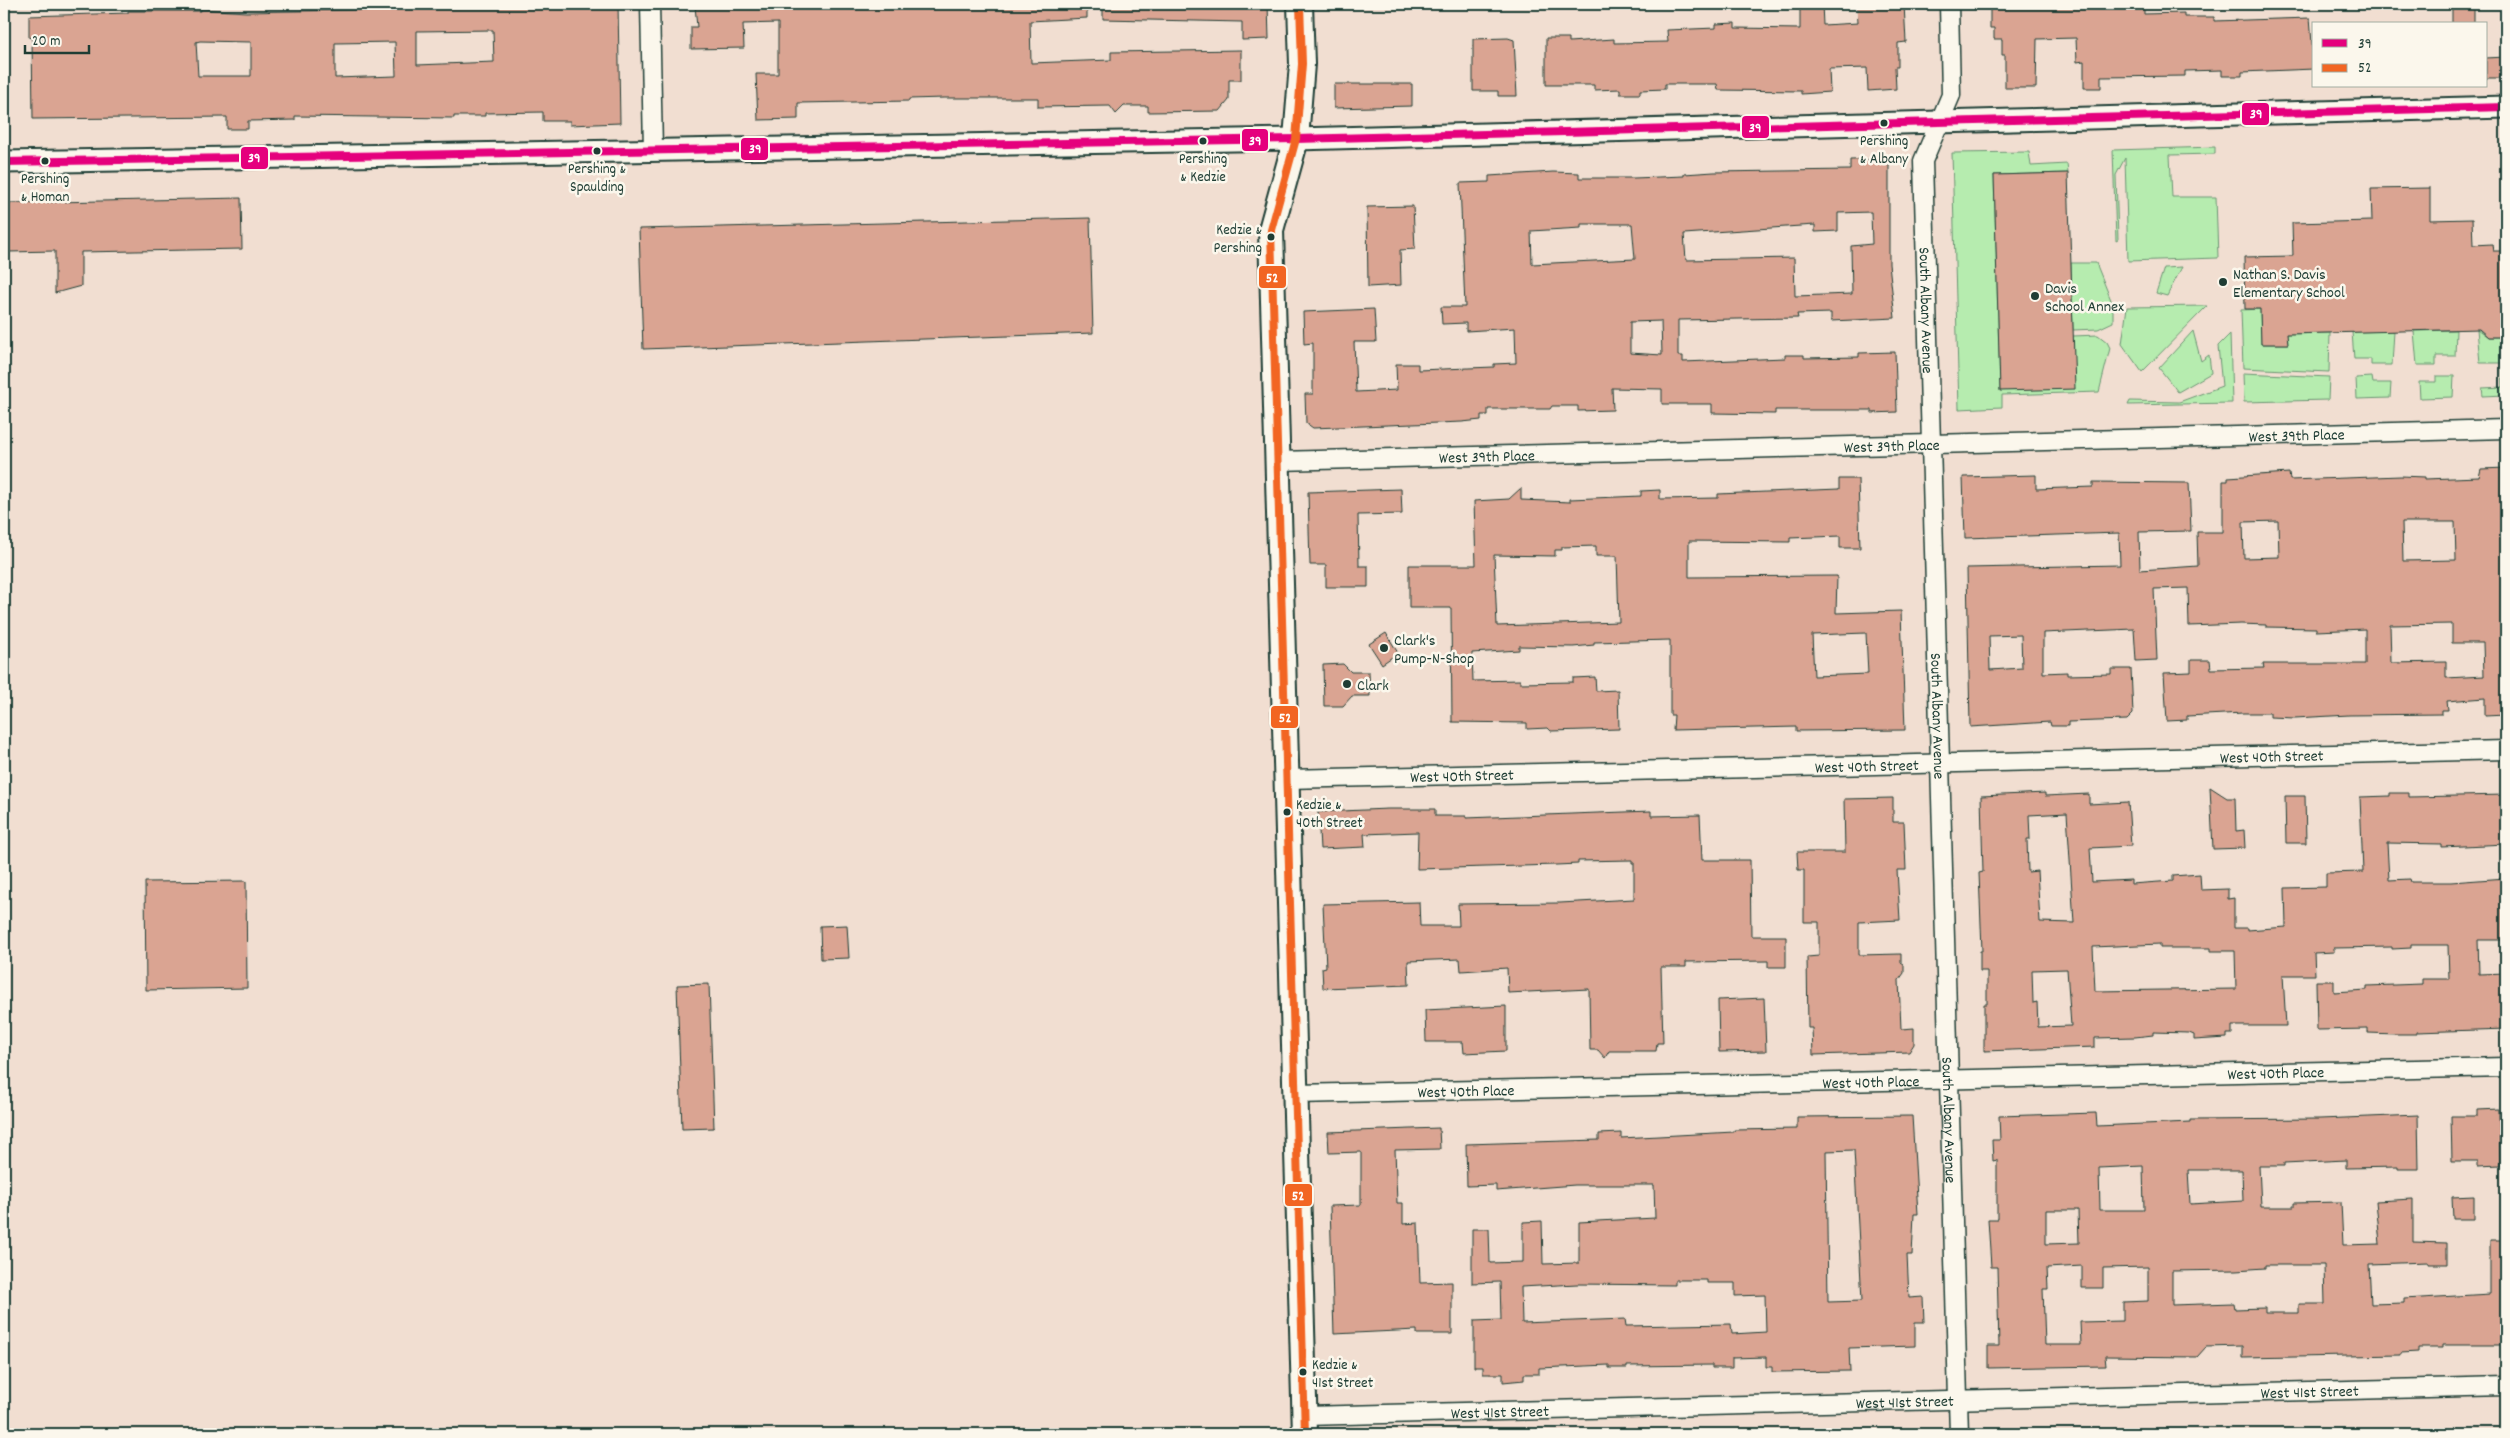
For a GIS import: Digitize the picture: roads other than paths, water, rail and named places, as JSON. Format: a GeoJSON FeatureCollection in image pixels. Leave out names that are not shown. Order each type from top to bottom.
{"type":"FeatureCollection","features":[{"type":"Feature","properties":{"kind":"main road"},"geometry":{"type":"LineString","coordinates":[[1300,4],[1302,64],[1296,139],[1271,230],[1305,1425]]}},
{"type":"Feature","properties":{"kind":"street"},"geometry":{"type":"LineString","coordinates":[[650,4],[653,150]]}},
{"type":"Feature","properties":{"kind":"street","name":"South Albany Avenue"},"geometry":{"type":"LineString","coordinates":[[1949,4],[1951,95],[1923,161],[1959,1434]]}},
{"type":"Feature","properties":{"kind":"street"},"geometry":{"type":"LineString","coordinates":[[4,162],[1296,139],[2506,107]]}},
{"type":"Feature","properties":{"kind":"street","name":"West 39th Place"},"geometry":{"type":"LineString","coordinates":[[1278,461],[2506,429]]}},
{"type":"Feature","properties":{"kind":"street","name":"West 40th Street"},"geometry":{"type":"LineString","coordinates":[[1287,778],[2506,750]]}},
{"type":"Feature","properties":{"kind":"street","name":"West 40th Place"},"geometry":{"type":"LineString","coordinates":[[1296,1094],[2506,1067]]}},
{"type":"Feature","properties":{"kind":"street","name":"West 41st Street"},"geometry":{"type":"LineString","coordinates":[[1305,1425],[1958,1400],[2506,1386]]}},
{"type":"Feature","properties":{"kind":"place","name":"Pershing & Albany"},"geometry":{"type":"Point","coordinates":[1884,123]}},
{"type":"Feature","properties":{"kind":"place","name":"Pershing & Kedzie"},"geometry":{"type":"Point","coordinates":[1203,141]}},
{"type":"Feature","properties":{"kind":"place","name":"Pershing & Spaulding"},"geometry":{"type":"Point","coordinates":[597,151]}},
{"type":"Feature","properties":{"kind":"place","name":"Pershing & Homan"},"geometry":{"type":"Point","coordinates":[45,161]}},
{"type":"Feature","properties":{"kind":"place","name":"Kedzie & Pershing"},"geometry":{"type":"Point","coordinates":[1271,237]}},
{"type":"Feature","properties":{"kind":"place","name":"Nathan S. Davis Elementary School"},"geometry":{"type":"Point","coordinates":[2223,282]}},
{"type":"Feature","properties":{"kind":"place","name":"Davis School Annex"},"geometry":{"type":"Point","coordinates":[2035,296]}},
{"type":"Feature","properties":{"kind":"place","name":"Clark's Pump-N-Shop"},"geometry":{"type":"Point","coordinates":[1384,648]}},
{"type":"Feature","properties":{"kind":"place","name":"Clark"},"geometry":{"type":"Point","coordinates":[1347,684]}},
{"type":"Feature","properties":{"kind":"place","name":"Kedzie & 40th Street"},"geometry":{"type":"Point","coordinates":[1287,812]}},
{"type":"Feature","properties":{"kind":"place","name":"Kedzie & 41st Street"},"geometry":{"type":"Point","coordinates":[1303,1372]}}]}
